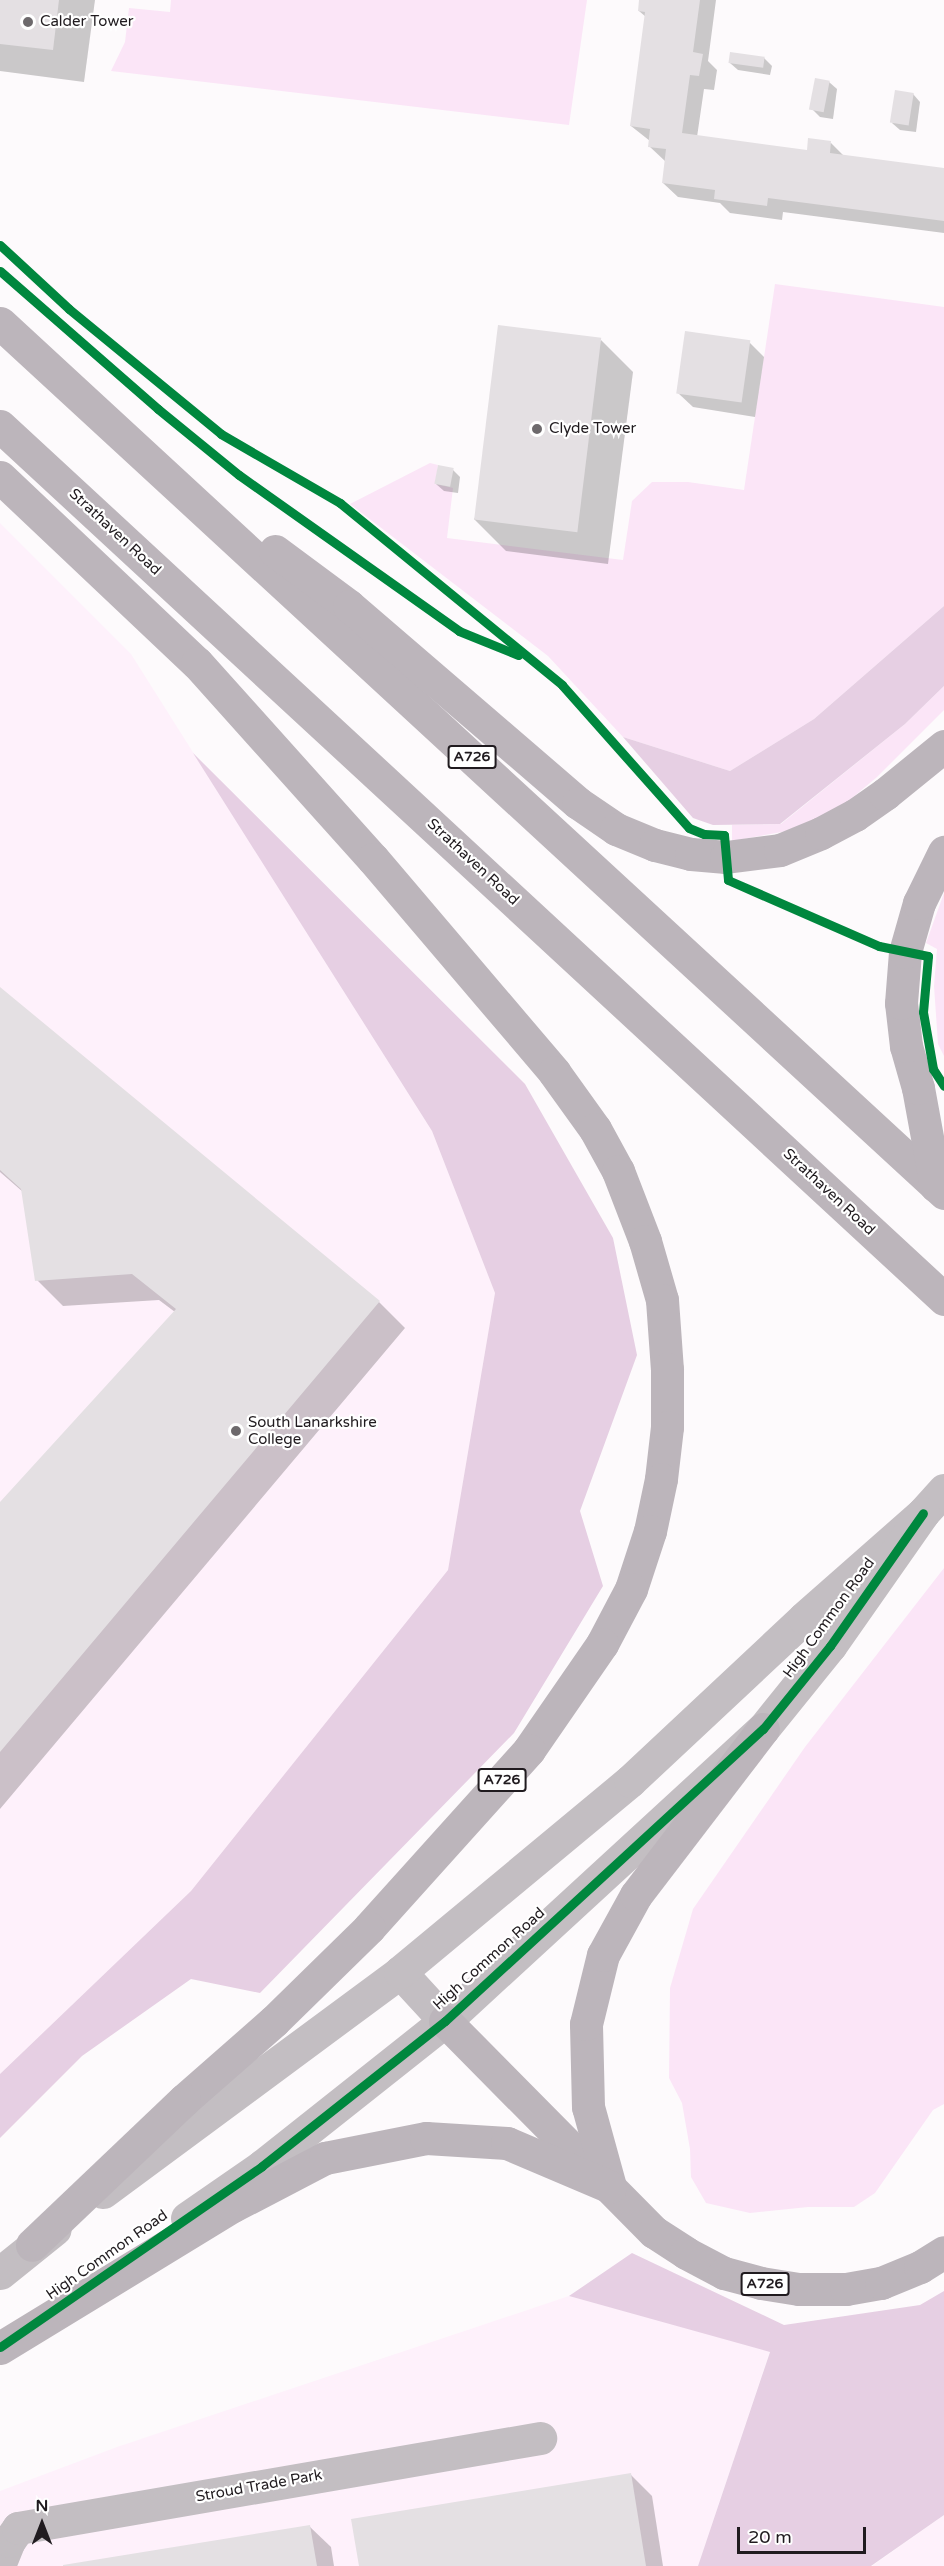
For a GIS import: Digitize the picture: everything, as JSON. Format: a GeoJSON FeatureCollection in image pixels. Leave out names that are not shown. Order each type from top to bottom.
{"type":"FeatureCollection","features":[{"type":"Feature","properties":{"kind":"main road","name":"A726"},"geometry":{"type":"LineString","coordinates":[[0,323],[940,1189]]}},
{"type":"Feature","properties":{"kind":"main road","name":"Strathaven Road"},"geometry":{"type":"LineString","coordinates":[[0,426],[944,1299]]}},
{"type":"Feature","properties":{"kind":"main road"},"geometry":{"type":"LineString","coordinates":[[125,438],[349,606],[578,803],[616,829],[655,845],[691,854],[726,856],[780,850],[821,833],[855,815],[944,746]]}},
{"type":"Feature","properties":{"kind":"main road","name":"A726"},"geometry":{"type":"LineString","coordinates":[[0,477],[197,663],[381,868],[554,1072],[595,1129],[622,1180],[645,1240],[662,1300],[667,1369],[667,1427],[661,1479],[650,1531],[631,1589],[602,1644],[528,1750],[369,1928],[274,2021],[184,2100],[32,2245]]}},
{"type":"Feature","properties":{"kind":"main road"},"geometry":{"type":"LineString","coordinates":[[940,1189],[918,1088],[906,1046],[901,1003],[905,952],[919,903],[944,852]]}},
{"type":"Feature","properties":{"kind":"main road"},"geometry":{"type":"LineString","coordinates":[[610,2187],[588,2107],[586,2024],[603,1955],[636,1894],[763,1729]]}},
{"type":"Feature","properties":{"kind":"main road"},"geometry":{"type":"LineString","coordinates":[[445,2021],[610,2187]]}},
{"type":"Feature","properties":{"kind":"main road"},"geometry":{"type":"LineString","coordinates":[[0,2348],[232,2206],[325,2158],[426,2138],[507,2143],[610,2187]]}},
{"type":"Feature","properties":{"kind":"main road","name":"A726"},"geometry":{"type":"LineString","coordinates":[[610,2187],[654,2232],[686,2253],[724,2273],[760,2283],[799,2289],[846,2289],[881,2283],[920,2267],[944,2252]]}},
{"type":"Feature","properties":{"kind":"street","name":"High Common Road"},"geometry":{"type":"LineString","coordinates":[[0,2273],[32,2245],[400,1972],[630,1781],[804,1618],[933,1502]]}},
{"type":"Feature","properties":{"kind":"street","name":"High Common Road"},"geometry":{"type":"LineString","coordinates":[[0,2348],[262,2166],[445,2021],[763,1729],[830,1646],[933,1502]]}},
{"type":"Feature","properties":{"kind":"street","name":"High Common Road"},"geometry":{"type":"LineString","coordinates":[[400,1972],[445,2021]]}},
{"type":"Feature","properties":{"kind":"street","name":"Stroud Trade Park"},"geometry":{"type":"LineString","coordinates":[[0,2563],[9,2541],[18,2528],[540,2438]]}},
{"type":"Feature","properties":{"kind":"shaded area"},"geometry":{"type":"Polygon","coordinates":[[[171,0],[587,0],[569,125],[111,71],[125,42],[129,8],[170,12],[171,0]]]}},
{"type":"Feature","properties":{"kind":"shaded area"},"geometry":{"type":"Polygon","coordinates":[[[775,284],[944,307],[944,606],[814,719],[730,771],[623,737],[548,656],[350,504],[430,463],[438,465],[435,484],[453,488],[447,538],[623,560],[632,501],[652,482],[688,482],[744,490],[775,284]]]}},
{"type":"Feature","properties":{"kind":"shaded area","name":"South Lanarkshire College"},"geometry":{"type":"Polygon","coordinates":[[[0,523],[131,654],[432,1131],[495,1293],[448,1570],[191,1891],[0,2074],[0,523]]]}},
{"type":"Feature","properties":{"kind":"shaded area"},"geometry":{"type":"Polygon","coordinates":[[[944,606],[944,686],[905,724],[780,824],[713,825],[693,818],[623,737],[730,771],[814,719],[944,606]]]}},
{"type":"Feature","properties":{"kind":"shaded area"},"geometry":{"type":"Polygon","coordinates":[[[944,686],[944,710],[877,777],[839,809],[787,831],[732,841],[732,825],[781,824],[905,724],[944,686]]]}},
{"type":"Feature","properties":{"kind":"shaded area"},"geometry":{"type":"Polygon","coordinates":[[[193,753],[525,1084],[613,1238],[637,1355],[580,1511],[603,1586],[514,1733],[260,1993],[191,1979],[82,2056],[0,2138],[0,2074],[191,1891],[448,1570],[495,1293],[432,1131],[193,753]]]}},
{"type":"Feature","properties":{"kind":"shaded area"},"geometry":{"type":"Polygon","coordinates":[[[944,893],[944,1056],[938,1044],[934,986],[937,949],[926,943],[944,893]]]}},
{"type":"Feature","properties":{"kind":"shaded area"},"geometry":{"type":"Polygon","coordinates":[[[944,1568],[944,2104],[933,2110],[875,2193],[854,2207],[808,2207],[750,2213],[706,2203],[691,2177],[690,2149],[682,2103],[669,2078],[670,1988],[693,1909],[805,1747],[944,1568]]]}},
{"type":"Feature","properties":{"kind":"shaded area"},"geometry":{"type":"Polygon","coordinates":[[[632,2253],[784,2325],[920,2305],[944,2291],[944,2515],[871,2566],[698,2566],[770,2352],[569,2296],[632,2253]]]}},
{"type":"Feature","properties":{"kind":"shaded area"},"geometry":{"type":"Polygon","coordinates":[[[569,2296],[770,2351],[698,2566],[0,2566],[0,2491],[117,2447],[569,2296]]]}},
{"type":"Feature","properties":{"kind":"shaded area"},"geometry":{"type":"Polygon","coordinates":[[[944,2515],[944,2566],[872,2566],[944,2515]]]}},
{"type":"Feature","properties":{"kind":"building","name":"Calder Tower"},"geometry":{"type":"Polygon","coordinates":[[[0,0],[59,0],[53,50],[0,44],[0,0]]]}},
{"type":"Feature","properties":{"kind":"building"},"geometry":{"type":"Polygon","coordinates":[[[639,0],[700,0],[693,52],[703,54],[699,76],[690,75],[682,133],[807,150],[808,138],[831,141],[830,153],[944,168],[944,221],[768,198],[767,206],[714,199],[715,190],[662,183],[666,149],[648,147],[650,129],[630,126],[645,12],[638,11],[639,0]]]}},
{"type":"Feature","properties":{"kind":"building"},"geometry":{"type":"Polygon","coordinates":[[[730,52],[765,57],[763,68],[728,63],[730,52]]]}},
{"type":"Feature","properties":{"kind":"building"},"geometry":{"type":"Polygon","coordinates":[[[815,78],[830,81],[824,112],[809,109],[815,78]]]}},
{"type":"Feature","properties":{"kind":"building"},"geometry":{"type":"Polygon","coordinates":[[[895,90],[914,93],[909,126],[890,123],[895,90]]]}},
{"type":"Feature","properties":{"kind":"building","name":"Clyde Tower"},"geometry":{"type":"Polygon","coordinates":[[[498,325],[601,338],[577,532],[474,520],[498,325]]]}},
{"type":"Feature","properties":{"kind":"building"},"geometry":{"type":"Polygon","coordinates":[[[685,331],[750,340],[742,403],[676,393],[685,331]]]}},
{"type":"Feature","properties":{"kind":"building"},"geometry":{"type":"Polygon","coordinates":[[[438,465],[454,468],[450,487],[434,484],[438,465]]]}},
{"type":"Feature","properties":{"kind":"building"},"geometry":{"type":"Polygon","coordinates":[[[0,987],[380,1301],[0,1752],[0,1502],[176,1309],[132,1274],[35,1281],[21,1189],[0,1170],[0,987]]]}},
{"type":"Feature","properties":{"kind":"building"},"geometry":{"type":"Polygon","coordinates":[[[631,2473],[646,2566],[359,2566],[351,2519],[631,2473]]]}},
{"type":"Feature","properties":{"kind":"building"},"geometry":{"type":"Polygon","coordinates":[[[310,2525],[317,2566],[63,2566],[63,2565],[310,2525]]]}},
{"type":"Feature","properties":{"kind":"cycle path"},"geometry":{"type":"LineString","coordinates":[[0,245],[69,309],[221,434],[340,503],[562,685],[689,828],[704,834],[724,835],[728,880],[879,946],[928,956],[923,1012],[933,1069],[944,1086]]}},
{"type":"Feature","properties":{"kind":"cycle path"},"geometry":{"type":"LineString","coordinates":[[0,271],[158,409],[239,475],[459,631],[518,655]]}},
{"type":"Feature","properties":{"kind":"cycle path"},"geometry":{"type":"LineString","coordinates":[[0,2347],[262,2166],[445,2021],[763,1729],[830,1646],[923,1513]]}},
{"type":"Feature","properties":{"kind":"place","name":"Calder Tower"},"geometry":{"type":"Point","coordinates":[28,22]}},
{"type":"Feature","properties":{"kind":"place","name":"Clyde Tower"},"geometry":{"type":"Point","coordinates":[537,429]}},
{"type":"Feature","properties":{"kind":"place","name":"South Lanarkshire College"},"geometry":{"type":"Point","coordinates":[236,1431]}}]}
